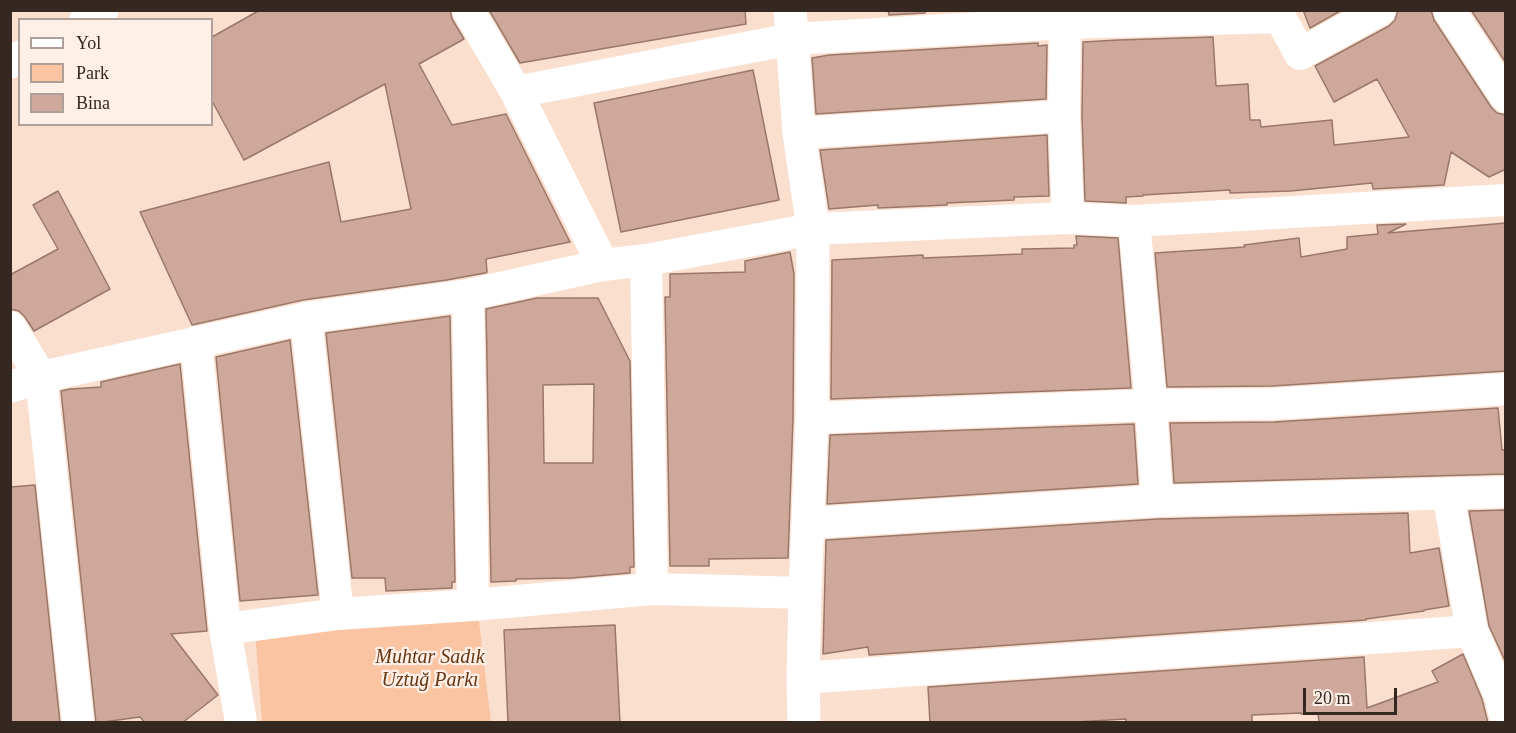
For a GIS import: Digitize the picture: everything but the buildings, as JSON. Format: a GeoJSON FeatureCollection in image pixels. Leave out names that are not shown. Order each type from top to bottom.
{"type":"FeatureCollection","features":[{"type":"Feature","properties":{"kind":"main road"},"geometry":{"type":"LineString","coordinates":[[89,18],[102,10]]}},
{"type":"Feature","properties":{"kind":"main road"},"geometry":{"type":"LineString","coordinates":[[791,25],[799,133],[813,229],[812,418],[805,592],[804,723]]}},
{"type":"Feature","properties":{"kind":"street"},"geometry":{"type":"LineString","coordinates":[[468,10],[516,92],[603,265]]}},
{"type":"Feature","properties":{"kind":"street"},"geometry":{"type":"LineString","coordinates":[[516,92],[791,25],[1066,17],[1280,17],[1300,54],[1380,10]]}},
{"type":"Feature","properties":{"kind":"street"},"geometry":{"type":"LineString","coordinates":[[1449,10],[1506,97]]}},
{"type":"Feature","properties":{"kind":"street"},"geometry":{"type":"LineString","coordinates":[[1066,17],[1064,116],[1068,218]]}},
{"type":"Feature","properties":{"kind":"street"},"geometry":{"type":"LineString","coordinates":[[799,133],[1064,116]]}},
{"type":"Feature","properties":{"kind":"street"},"geometry":{"type":"LineString","coordinates":[[10,387],[40,377],[306,318],[468,295],[603,265],[646,260],[813,229],[1068,218],[1134,221],[1506,200]]}},
{"type":"Feature","properties":{"kind":"street"},"geometry":{"type":"LineString","coordinates":[[1134,221],[1151,405],[1157,501]]}},
{"type":"Feature","properties":{"kind":"street"},"geometry":{"type":"LineString","coordinates":[[646,260],[652,589]]}},
{"type":"Feature","properties":{"kind":"street"},"geometry":{"type":"LineString","coordinates":[[468,295],[473,605]]}},
{"type":"Feature","properties":{"kind":"street"},"geometry":{"type":"LineString","coordinates":[[306,318],[338,614]]}},
{"type":"Feature","properties":{"kind":"street"},"geometry":{"type":"LineString","coordinates":[[10,327],[40,377],[78,723]]}},
{"type":"Feature","properties":{"kind":"street"},"geometry":{"type":"LineString","coordinates":[[196,342],[225,629],[241,723]]}},
{"type":"Feature","properties":{"kind":"street"},"geometry":{"type":"LineString","coordinates":[[812,418],[1151,405],[1273,404],[1506,389]]}},
{"type":"Feature","properties":{"kind":"street"},"geometry":{"type":"LineString","coordinates":[[808,523],[1157,501],[1506,492]]}},
{"type":"Feature","properties":{"kind":"street"},"geometry":{"type":"LineString","coordinates":[[1448,493],[1473,631],[1503,701]]}},
{"type":"Feature","properties":{"kind":"street"},"geometry":{"type":"LineString","coordinates":[[225,629],[338,614],[652,589],[805,592]]}},
{"type":"Feature","properties":{"kind":"street"},"geometry":{"type":"LineString","coordinates":[[803,678],[1473,631]]}},
{"type":"Feature","properties":{"kind":"green space","name":"Muhtar Sadık Uztuğ Parkı"},"geometry":{"type":"Polygon","coordinates":[[[478,613],[491,722],[262,722],[255,632],[478,613]]]}}]}
